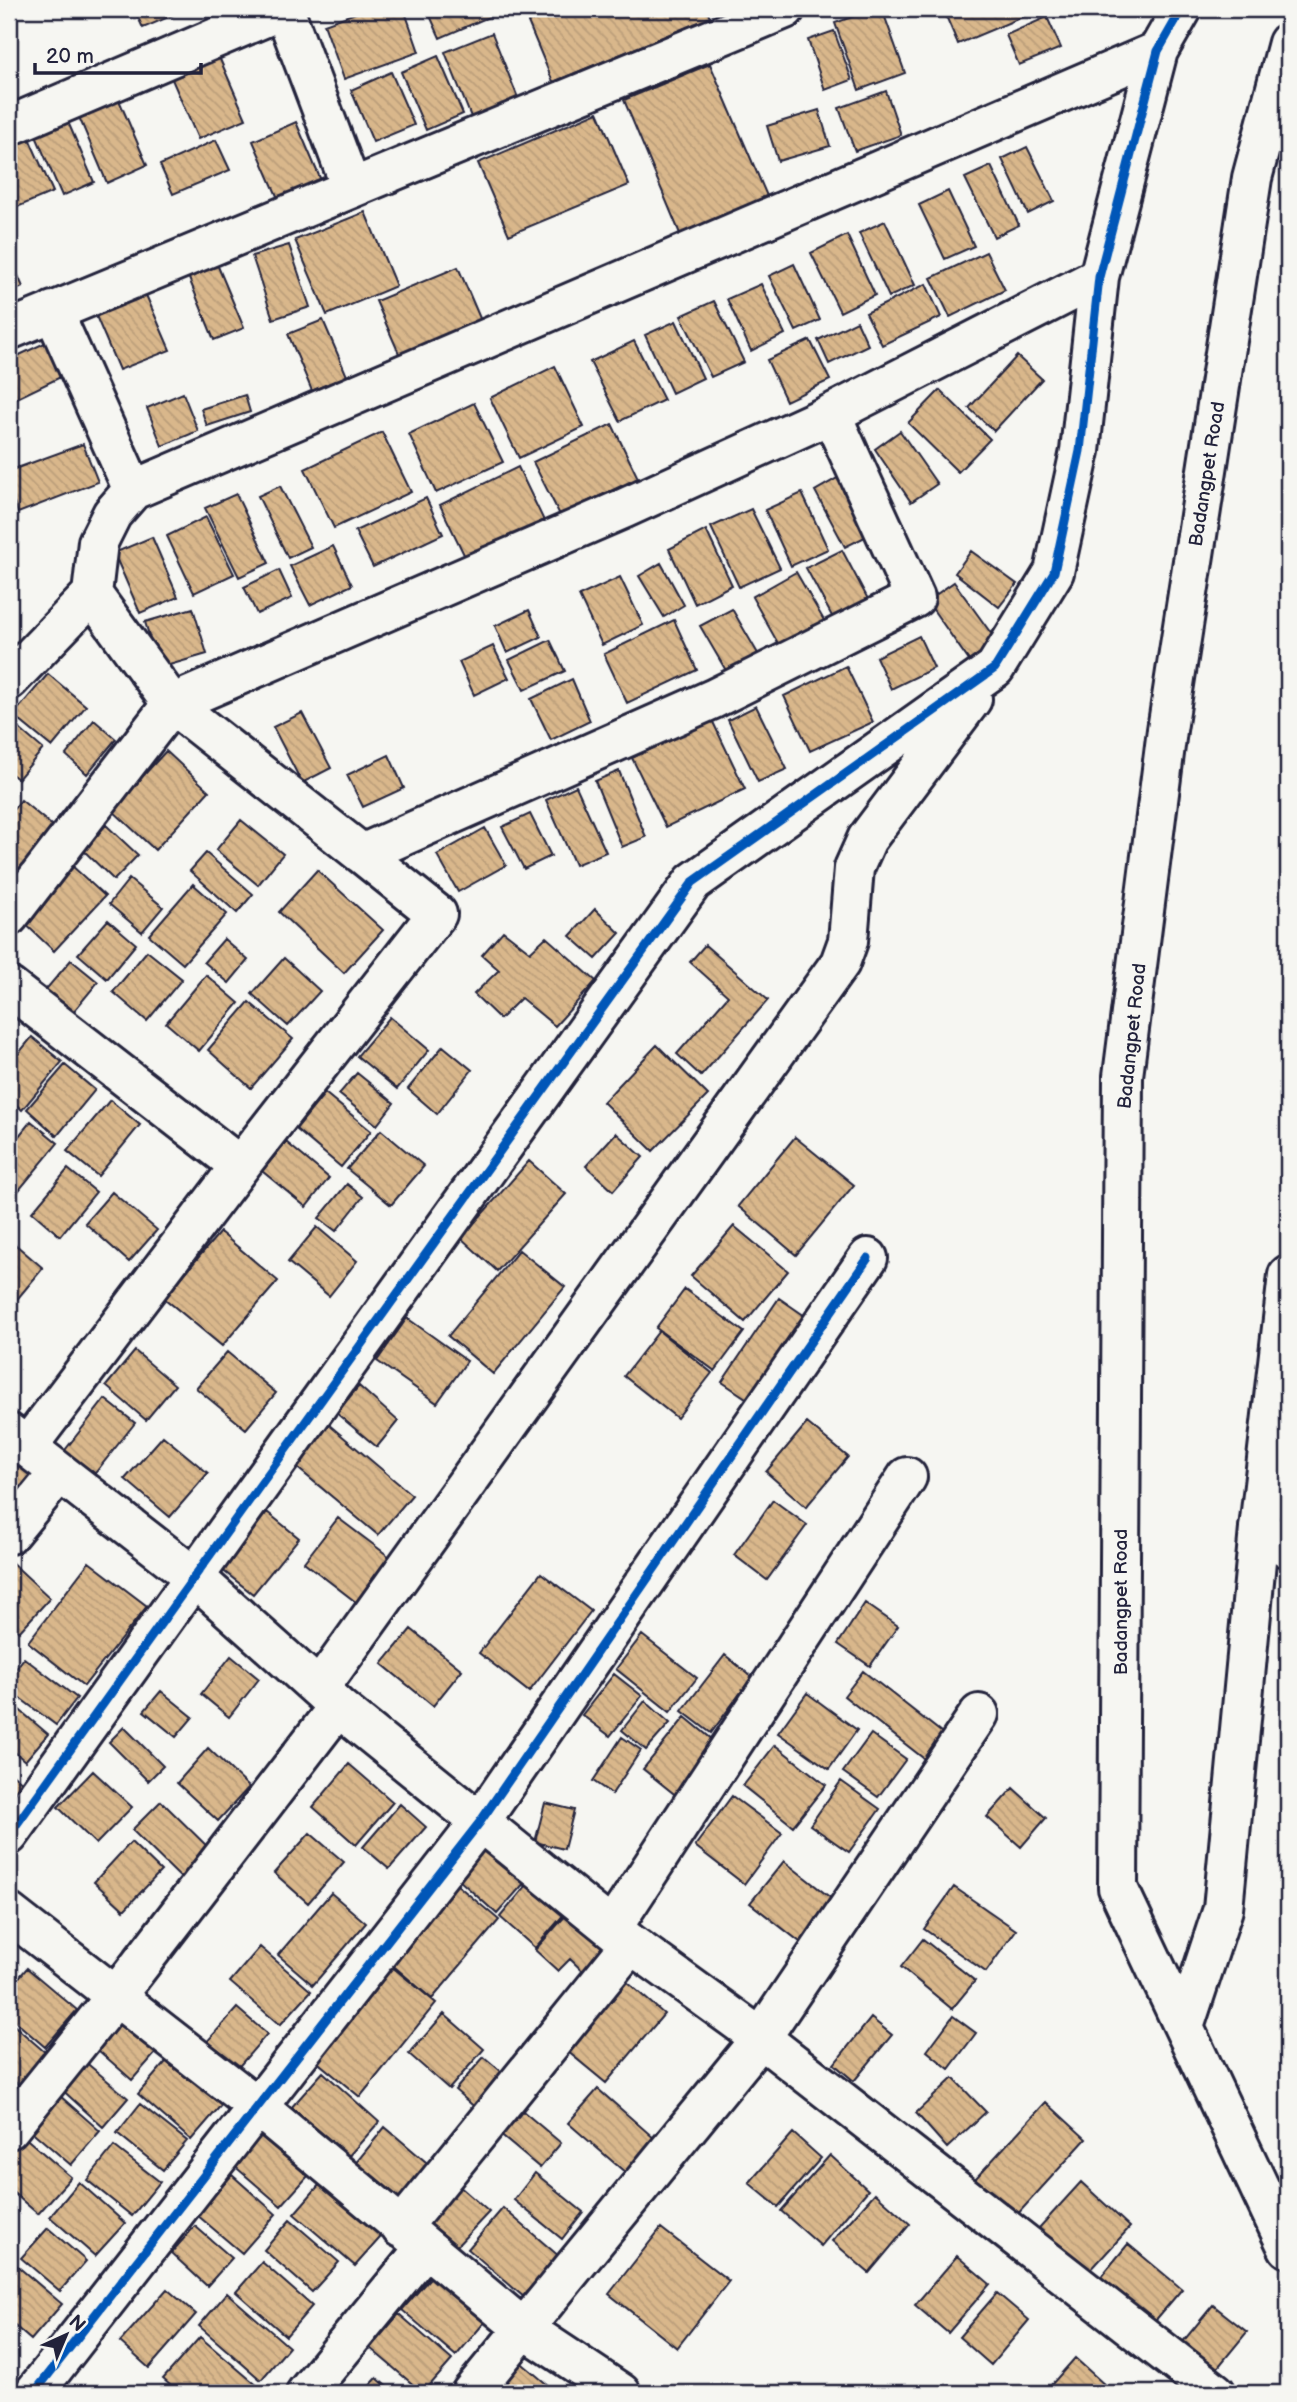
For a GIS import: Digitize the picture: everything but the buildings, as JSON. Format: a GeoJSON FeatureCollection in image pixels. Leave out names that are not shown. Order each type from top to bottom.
{"type":"FeatureCollection","features":[{"type":"Feature","properties":{"kind":"street"},"geometry":{"type":"LineString","coordinates":[[9,126],[284,9],[351,187]]}},
{"type":"Feature","properties":{"kind":"street"},"geometry":{"type":"LineString","coordinates":[[9,330],[785,9]]}},
{"type":"Feature","properties":{"kind":"street"},"geometry":{"type":"LineString","coordinates":[[9,2129],[116,1996],[329,1698],[840,963],[848,941],[854,869],[867,839],[995,668],[1054,572],[1080,451],[1099,276],[1158,51],[1182,9]]}},
{"type":"Feature","properties":{"kind":"street","name":"Badangpet Road"},"geometry":{"type":"LineString","coordinates":[[1288,43],[1252,178],[1167,730],[1123,1076],[1118,1888],[1288,2248]]}},
{"type":"Feature","properties":{"kind":"street"},"geometry":{"type":"LineString","coordinates":[[9,680],[92,594],[98,542],[112,514],[132,490],[1158,51]]}},
{"type":"Feature","properties":{"kind":"street"},"geometry":{"type":"LineString","coordinates":[[9,916],[172,704],[625,508],[831,414],[1099,276]]}},
{"type":"Feature","properties":{"kind":"street"},"geometry":{"type":"LineString","coordinates":[[53,311],[132,490]]}},
{"type":"Feature","properties":{"kind":"street"},"geometry":{"type":"LineString","coordinates":[[362,855],[713,699],[915,598],[831,414]]}},
{"type":"Feature","properties":{"kind":"street"},"geometry":{"type":"LineString","coordinates":[[92,594],[172,704],[437,914],[240,1166],[18,1440],[193,1576],[329,1698],[622,1936],[761,2038],[1216,2393]]}},
{"type":"Feature","properties":{"kind":"street"},"geometry":{"type":"LineString","coordinates":[[9,1835],[694,882],[995,668]]}},
{"type":"Feature","properties":{"kind":"street"},"geometry":{"type":"LineString","coordinates":[[9,987],[240,1166]]}},
{"type":"Feature","properties":{"kind":"street"},"geometry":{"type":"LineString","coordinates":[[29,2387],[258,2107],[480,1822],[868,1258]]}},
{"type":"Feature","properties":{"kind":"street"},"geometry":{"type":"LineString","coordinates":[[1184,2027],[1223,1909],[1273,1539],[1288,1275]]}},
{"type":"Feature","properties":{"kind":"street"},"geometry":{"type":"LineString","coordinates":[[9,1534],[59,1473]]}},
{"type":"Feature","properties":{"kind":"street"},"geometry":{"type":"LineString","coordinates":[[306,2393],[622,1936],[907,1477]]}},
{"type":"Feature","properties":{"kind":"street"},"geometry":{"type":"LineString","coordinates":[[471,2393],[761,2038],[979,1714]]}},
{"type":"Feature","properties":{"kind":"street"},"geometry":{"type":"LineString","coordinates":[[9,1913],[258,2107],[523,2328],[621,2393]]}},
{"type":"Feature","properties":{"kind":"cycle path"},"geometry":{"type":"LineString","coordinates":[[9,1835],[693,882],[995,668],[1054,572],[1080,451],[1099,277],[1158,51],[1182,9]]}},
{"type":"Feature","properties":{"kind":"cycle path"},"geometry":{"type":"LineString","coordinates":[[34,2393],[480,1822],[868,1258]]}}]}
